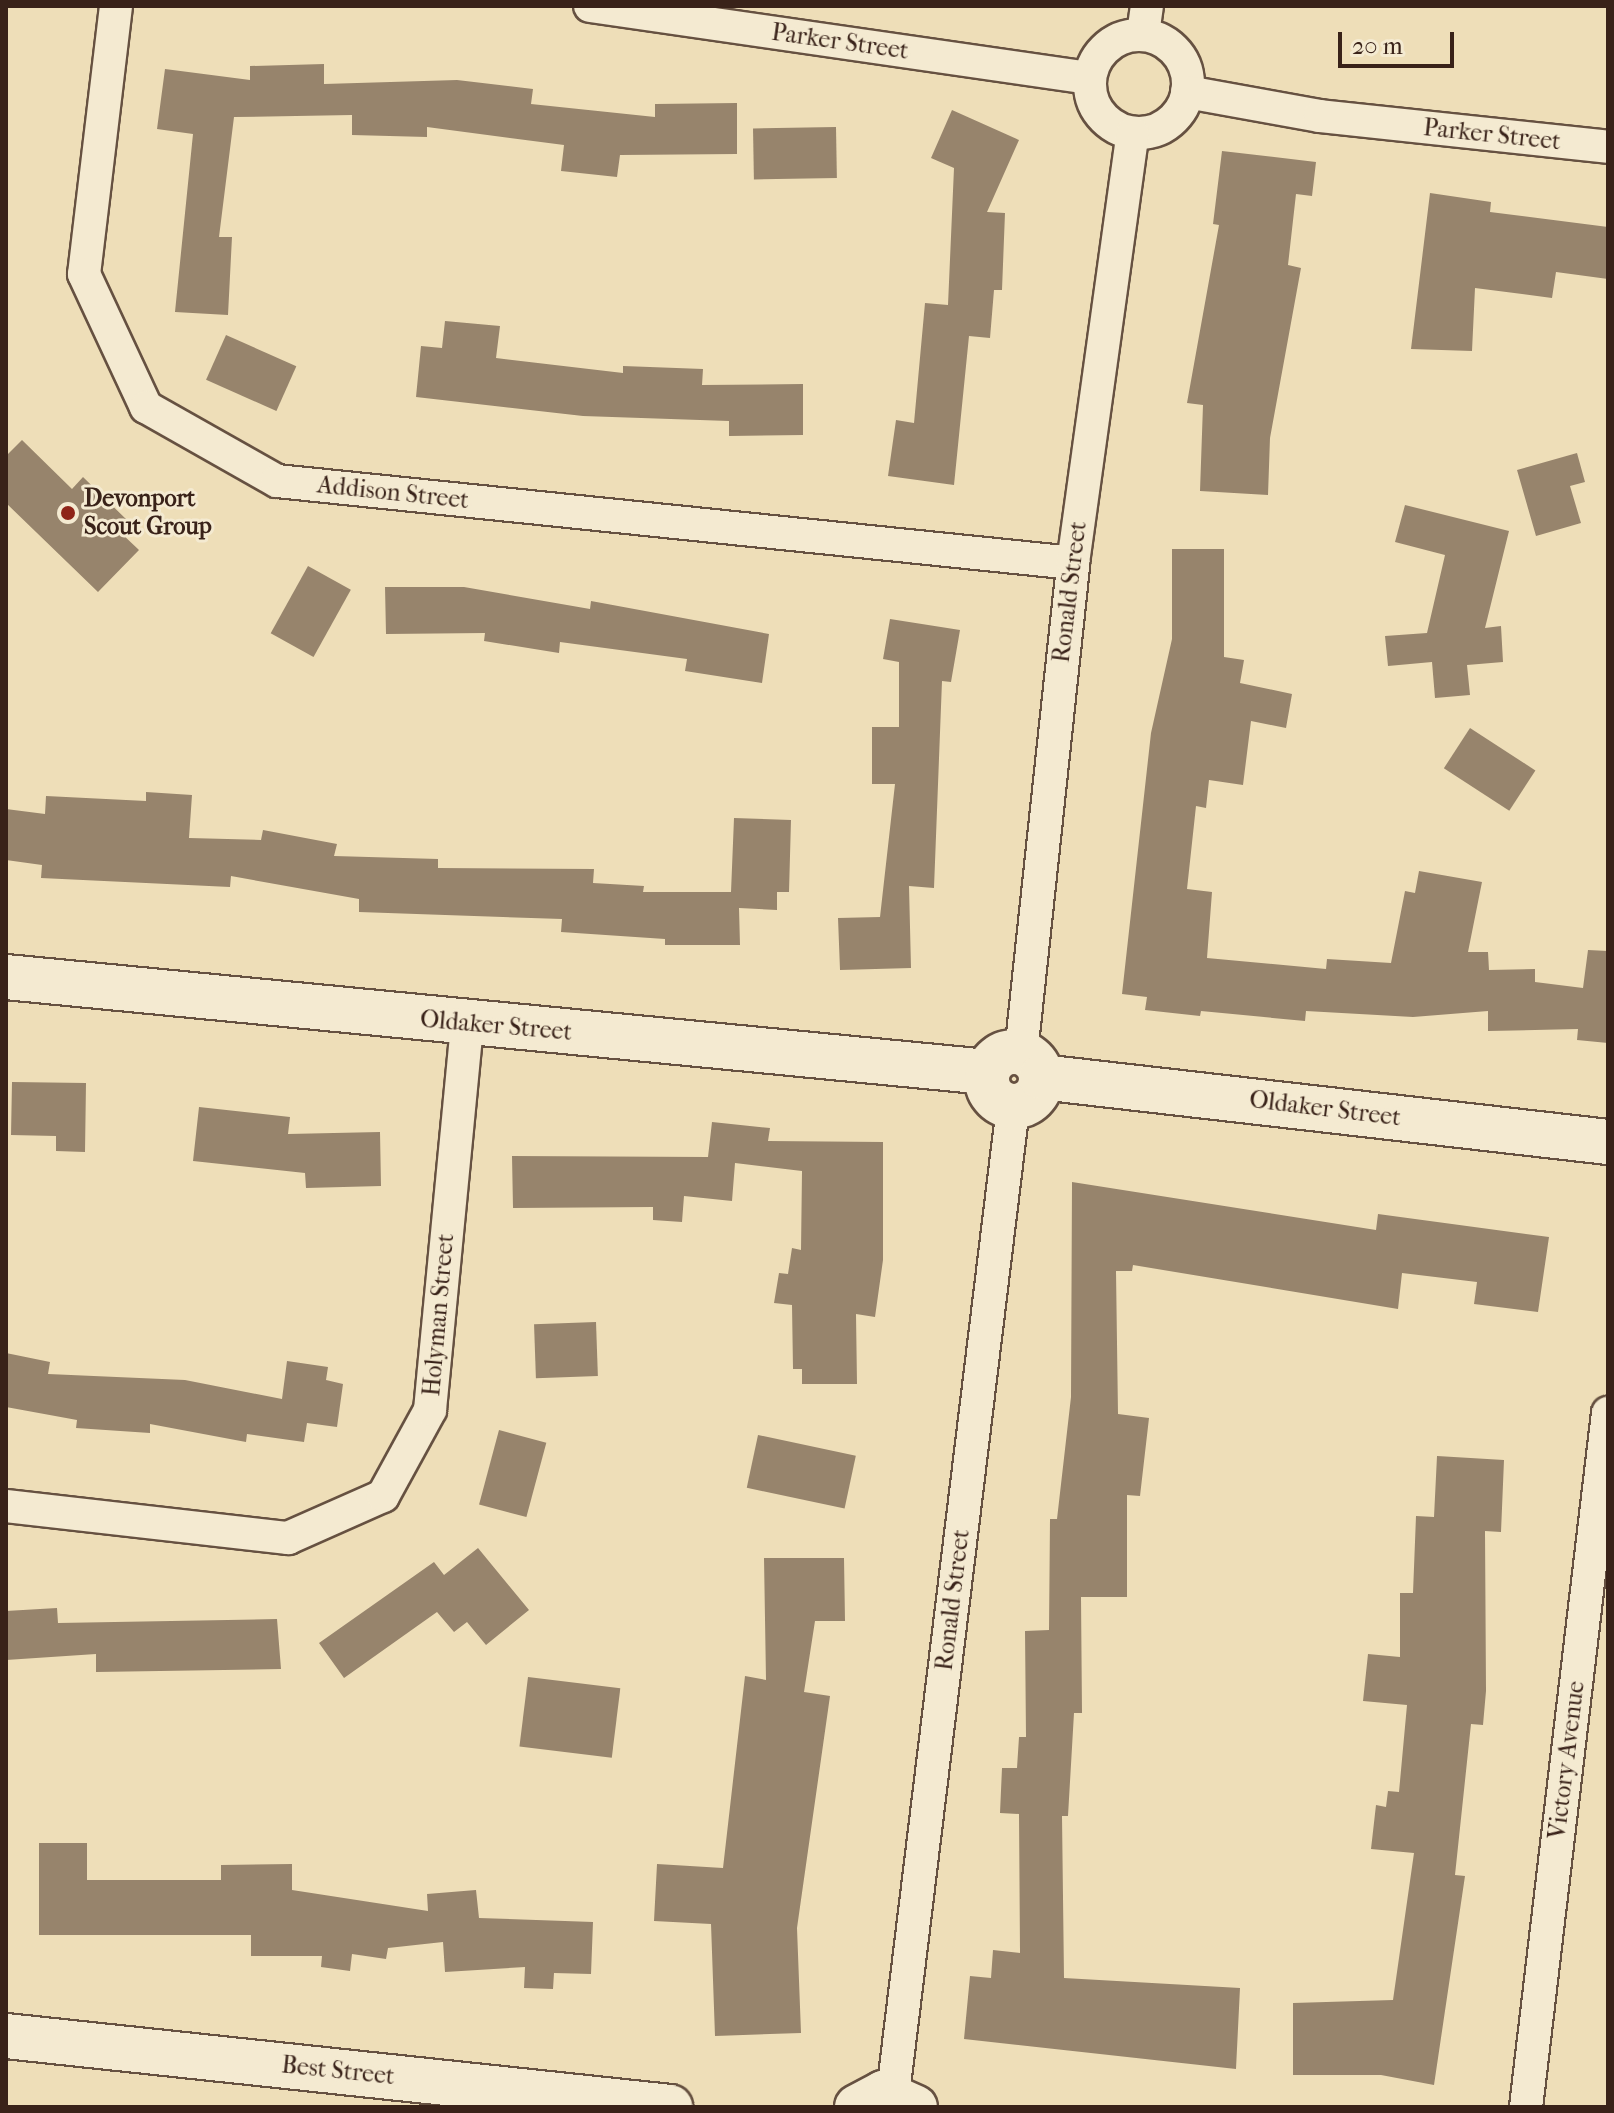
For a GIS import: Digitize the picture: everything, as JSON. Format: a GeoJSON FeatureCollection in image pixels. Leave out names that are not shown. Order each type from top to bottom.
{"type":"FeatureCollection","features":[{"type":"Feature","properties":{"kind":"street","name":"Addison Street"},"geometry":{"type":"LineString","coordinates":[[116,6],[84,274],[146,407],[277,481],[1073,563]]}},
{"type":"Feature","properties":{"kind":"street","name":"Parker Street"},"geometry":{"type":"LineString","coordinates":[[590,6],[1089,78]]}},
{"type":"Feature","properties":{"kind":"street"},"geometry":{"type":"LineString","coordinates":[[1145,20],[1173,48],[1187,92],[1174,119],[1133,133],[1105,120],[1089,78],[1102,51],[1145,20]]}},
{"type":"Feature","properties":{"kind":"street","name":"Parker Street"},"geometry":{"type":"LineString","coordinates":[[1187,92],[1320,116],[1608,147]]}},
{"type":"Feature","properties":{"kind":"street","name":"Ronald Street"},"geometry":{"type":"LineString","coordinates":[[889,2102],[1015,1077],[1073,563],[1133,133]]}},
{"type":"Feature","properties":{"kind":"street","name":"Oldaker Street"},"geometry":{"type":"LineString","coordinates":[[6,977],[1015,1077],[1608,1142]]}},
{"type":"Feature","properties":{"kind":"street","name":"Holyman Street"},"geometry":{"type":"LineString","coordinates":[[6,1506],[288,1538],[383,1496],[430,1410],[467,1024]]}},
{"type":"Feature","properties":{"kind":"street","name":"Victory Avenue"},"geometry":{"type":"LineString","coordinates":[[1526,2107],[1608,1413]]}},
{"type":"Feature","properties":{"kind":"street","name":"Best Street"},"geometry":{"type":"LineString","coordinates":[[6,2036],[670,2107]]}},
{"type":"Feature","properties":{"kind":"building"},"geometry":{"type":"Polygon","coordinates":[[[324,64],[324,84],[457,80],[533,89],[531,104],[655,117],[655,104],[737,103],[737,154],[620,155],[617,177],[561,171],[564,145],[427,127],[427,137],[352,135],[352,115],[234,117],[219,237],[232,237],[228,315],[175,312],[193,134],[157,129],[165,69],[250,80],[250,66],[324,64]]]}},
{"type":"Feature","properties":{"kind":"building"},"geometry":{"type":"Polygon","coordinates":[[[952,110],[1019,140],[987,212],[1005,213],[1002,290],[994,290],[990,338],[969,336],[954,485],[888,476],[896,420],[914,423],[925,303],[948,305],[954,168],[931,158],[952,110]]]}},
{"type":"Feature","properties":{"kind":"building"},"geometry":{"type":"Polygon","coordinates":[[[836,127],[837,178],[754,179],[753,128],[836,127]]]}},
{"type":"Feature","properties":{"kind":"building"},"geometry":{"type":"Polygon","coordinates":[[[1222,151],[1316,162],[1312,196],[1296,194],[1288,265],[1301,268],[1270,438],[1268,495],[1200,491],[1203,405],[1187,403],[1219,225],[1213,224],[1222,151]]]}},
{"type":"Feature","properties":{"kind":"building"},"geometry":{"type":"Polygon","coordinates":[[[1430,193],[1491,202],[1490,212],[1608,227],[1608,279],[1556,272],[1552,298],[1475,288],[1472,351],[1411,349],[1430,193]]]}},
{"type":"Feature","properties":{"kind":"building"},"geometry":{"type":"Polygon","coordinates":[[[445,321],[500,326],[496,358],[623,373],[623,366],[703,369],[702,385],[803,384],[803,435],[729,436],[729,421],[583,416],[416,397],[421,346],[442,348],[445,321]]]}},
{"type":"Feature","properties":{"kind":"building"},"geometry":{"type":"Polygon","coordinates":[[[226,335],[296,366],[276,411],[206,380],[226,335]]]}},
{"type":"Feature","properties":{"kind":"building","name":"Devonport Scout Group"},"geometry":{"type":"Polygon","coordinates":[[[22,440],[72,489],[83,477],[130,523],[121,533],[139,550],[98,592],[6,503],[6,456],[22,440]]]}},
{"type":"Feature","properties":{"kind":"building"},"geometry":{"type":"Polygon","coordinates":[[[1577,453],[1585,482],[1570,486],[1581,523],[1536,536],[1517,470],[1577,453]]]}},
{"type":"Feature","properties":{"kind":"building"},"geometry":{"type":"Polygon","coordinates":[[[1405,505],[1509,531],[1485,628],[1501,626],[1503,662],[1467,665],[1470,695],[1435,698],[1432,662],[1388,666],[1385,636],[1427,633],[1445,555],[1395,542],[1405,505]]]}},
{"type":"Feature","properties":{"kind":"building"},"geometry":{"type":"Polygon","coordinates":[[[1172,549],[1224,549],[1224,657],[1244,660],[1240,683],[1292,694],[1286,728],[1251,721],[1243,785],[1209,780],[1206,808],[1196,806],[1187,889],[1212,892],[1207,958],[1326,969],[1327,959],[1391,963],[1405,891],[1415,893],[1419,871],[1482,882],[1468,952],[1488,952],[1489,970],[1535,969],[1535,982],[1583,988],[1588,950],[1608,951],[1608,1043],[1577,1040],[1578,1029],[1488,1031],[1488,1011],[1413,1017],[1306,1011],[1305,1021],[1201,1011],[1200,1016],[1145,1010],[1147,997],[1122,994],[1151,733],[1172,639],[1172,549]]]}},
{"type":"Feature","properties":{"kind":"building"},"geometry":{"type":"Polygon","coordinates":[[[308,566],[351,590],[314,657],[271,633],[308,566]]]}},
{"type":"Feature","properties":{"kind":"building"},"geometry":{"type":"Polygon","coordinates":[[[385,587],[464,587],[590,609],[591,601],[769,634],[762,683],[685,671],[687,659],[560,642],[559,653],[484,641],[485,633],[386,634],[385,587]]]}},
{"type":"Feature","properties":{"kind":"building"},"geometry":{"type":"Polygon","coordinates":[[[890,619],[960,630],[951,682],[942,681],[934,888],[909,886],[911,968],[840,970],[838,918],[880,917],[895,784],[872,784],[872,727],[899,727],[899,662],[883,659],[890,619]]]}},
{"type":"Feature","properties":{"kind":"building"},"geometry":{"type":"Polygon","coordinates":[[[1470,728],[1535,770],[1509,811],[1444,768],[1470,728]]]}},
{"type":"Feature","properties":{"kind":"building"},"geometry":{"type":"Polygon","coordinates":[[[146,792],[192,795],[189,838],[261,840],[263,830],[337,844],[334,856],[438,859],[438,868],[594,869],[593,883],[644,886],[643,892],[731,892],[734,818],[791,820],[789,892],[777,892],[777,910],[739,908],[740,945],[665,945],[665,939],[561,932],[562,919],[359,912],[359,899],[231,876],[230,887],[41,878],[42,865],[6,860],[6,809],[45,814],[46,796],[146,801],[146,792]]]}},
{"type":"Feature","properties":{"kind":"building"},"geometry":{"type":"Polygon","coordinates":[[[12,1082],[86,1083],[85,1152],[56,1151],[56,1136],[11,1135],[12,1082]]]}},
{"type":"Feature","properties":{"kind":"building"},"geometry":{"type":"Polygon","coordinates":[[[199,1107],[290,1117],[288,1134],[380,1132],[381,1186],[306,1188],[305,1173],[193,1161],[199,1107]]]}},
{"type":"Feature","properties":{"kind":"building"},"geometry":{"type":"Polygon","coordinates":[[[712,1122],[770,1128],[768,1141],[883,1142],[883,1260],[875,1317],[856,1314],[857,1384],[802,1384],[802,1369],[793,1369],[792,1305],[774,1303],[779,1273],[788,1274],[792,1248],[801,1250],[802,1171],[735,1163],[732,1201],[684,1196],[682,1222],[653,1220],[653,1207],[513,1208],[512,1156],[708,1157],[712,1122]]]}},
{"type":"Feature","properties":{"kind":"building"},"geometry":{"type":"Polygon","coordinates":[[[1072,1182],[1376,1230],[1378,1214],[1549,1237],[1538,1312],[1474,1304],[1477,1282],[1402,1273],[1398,1309],[1133,1265],[1132,1271],[1116,1271],[1118,1414],[1149,1418],[1140,1496],[1127,1495],[1127,1597],[1081,1597],[1082,1713],[1074,1713],[1068,1816],[1062,1816],[1064,1978],[1240,1988],[1236,2069],[964,2039],[970,1976],[991,1978],[993,1950],[1020,1953],[1019,1814],[1000,1813],[1002,1768],[1017,1768],[1019,1737],[1026,1737],[1025,1631],[1049,1630],[1050,1519],[1057,1519],[1071,1397],[1072,1182]]]}},
{"type":"Feature","properties":{"kind":"building"},"geometry":{"type":"Polygon","coordinates":[[[596,1322],[598,1376],[536,1378],[534,1324],[596,1322]]]}},
{"type":"Feature","properties":{"kind":"building"},"geometry":{"type":"Polygon","coordinates":[[[6,1353],[50,1362],[48,1374],[185,1380],[282,1399],[287,1361],[328,1367],[326,1380],[343,1384],[337,1427],[307,1423],[304,1442],[247,1434],[246,1442],[150,1424],[150,1433],[76,1428],[77,1420],[6,1407],[6,1353]]]}},
{"type":"Feature","properties":{"kind":"building"},"geometry":{"type":"Polygon","coordinates":[[[499,1430],[546,1443],[526,1517],[479,1504],[499,1430]]]}},
{"type":"Feature","properties":{"kind":"building"},"geometry":{"type":"Polygon","coordinates":[[[758,1435],[856,1456],[845,1509],[747,1488],[758,1435]]]}},
{"type":"Feature","properties":{"kind":"building"},"geometry":{"type":"Polygon","coordinates":[[[1437,1456],[1504,1460],[1501,1532],[1485,1531],[1486,1691],[1483,1725],[1471,1724],[1455,1875],[1465,1876],[1434,2085],[1381,2075],[1293,2075],[1293,2003],[1393,2000],[1414,1853],[1371,1849],[1376,1805],[1386,1807],[1388,1791],[1399,1792],[1407,1705],[1363,1701],[1368,1654],[1400,1657],[1400,1593],[1413,1593],[1416,1516],[1434,1517],[1437,1456]]]}},
{"type":"Feature","properties":{"kind":"building"},"geometry":{"type":"Polygon","coordinates":[[[478,1548],[529,1610],[486,1645],[467,1622],[454,1632],[437,1612],[344,1678],[319,1643],[434,1562],[444,1575],[478,1548]]]}},
{"type":"Feature","properties":{"kind":"building"},"geometry":{"type":"Polygon","coordinates":[[[764,1558],[844,1558],[845,1621],[815,1621],[804,1692],[830,1696],[797,1928],[801,2033],[715,2036],[711,1924],[654,1921],[657,1864],[723,1868],[745,1676],[766,1680],[764,1558]]]}},
{"type":"Feature","properties":{"kind":"building"},"geometry":{"type":"Polygon","coordinates":[[[57,1608],[58,1623],[277,1619],[281,1669],[96,1672],[96,1654],[6,1660],[6,1611],[57,1608]]]}},
{"type":"Feature","properties":{"kind":"building"},"geometry":{"type":"Polygon","coordinates":[[[528,1677],[620,1688],[612,1758],[519,1746],[528,1677]]]}},
{"type":"Feature","properties":{"kind":"building"},"geometry":{"type":"Polygon","coordinates":[[[39,1843],[87,1843],[87,1880],[221,1880],[221,1865],[292,1864],[292,1890],[428,1911],[427,1894],[476,1890],[479,1918],[593,1922],[591,1974],[554,1973],[553,1989],[524,1988],[525,1967],[445,1972],[443,1942],[388,1948],[386,1959],[352,1954],[350,1971],[321,1967],[322,1956],[251,1956],[251,1935],[39,1935],[39,1843]]]}},
{"type":"Feature","properties":{"kind":"place","name":"Devonport Scout Group"},"geometry":{"type":"Point","coordinates":[68,513]}}]}
